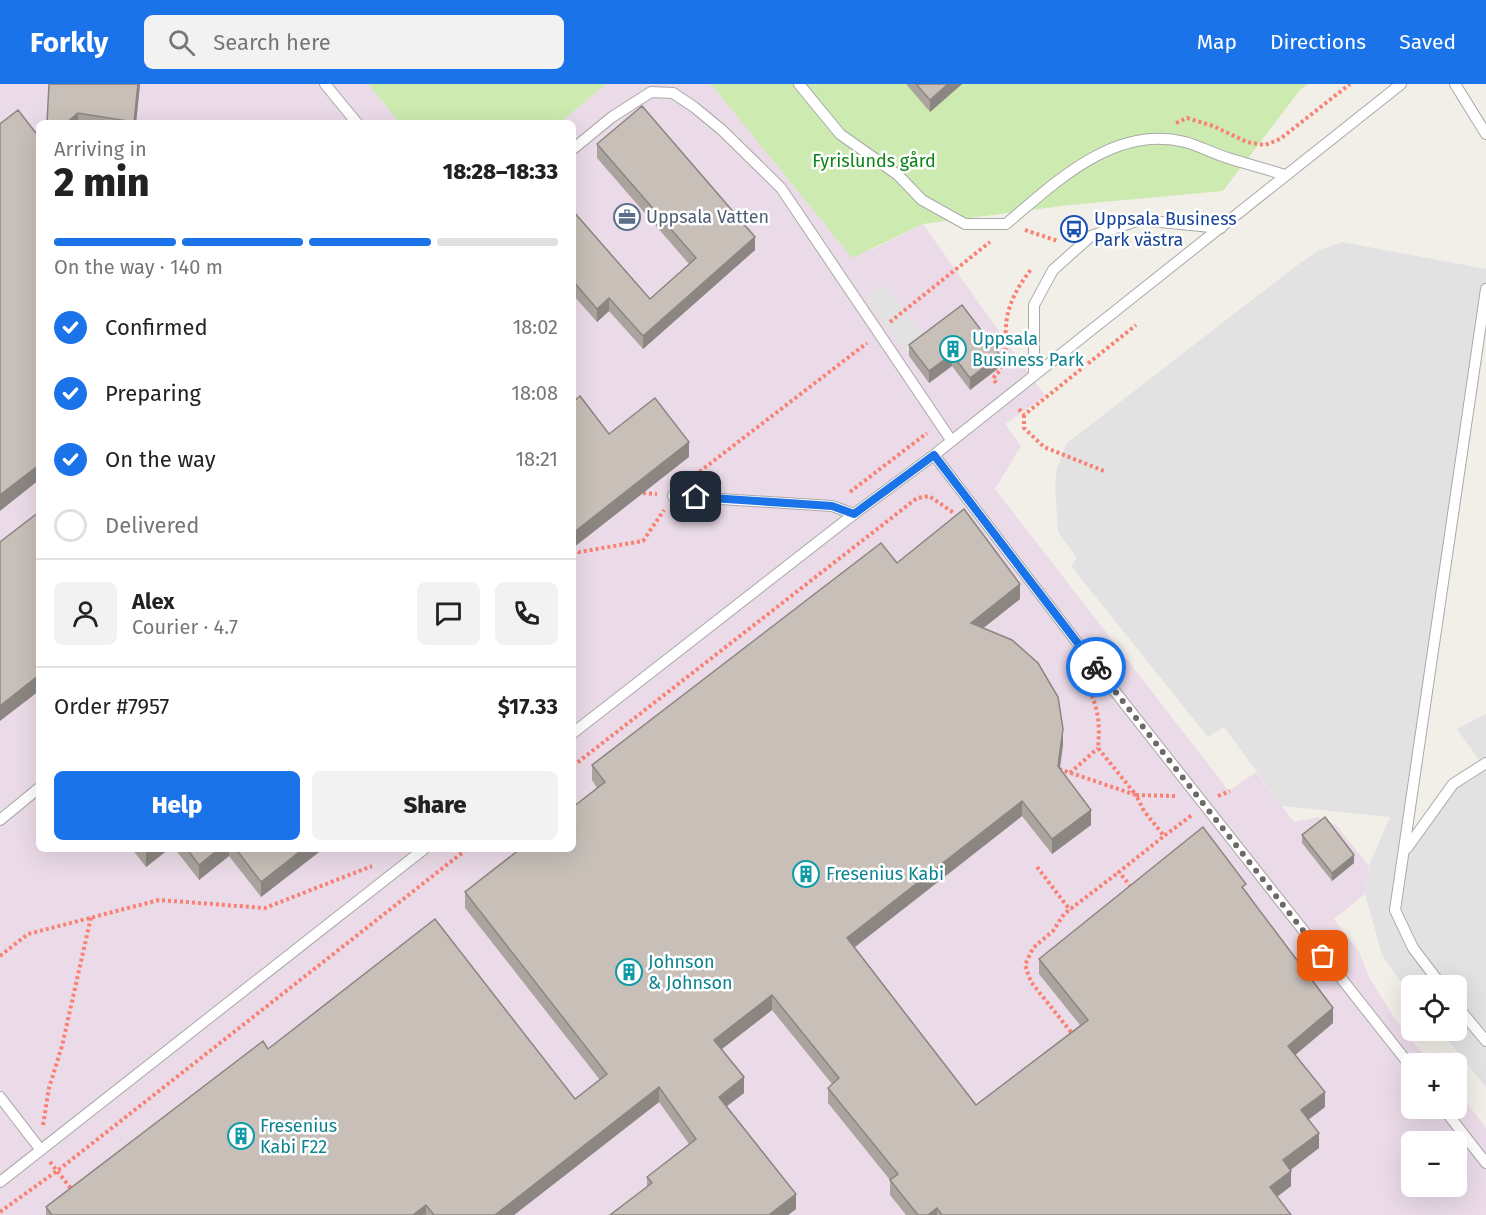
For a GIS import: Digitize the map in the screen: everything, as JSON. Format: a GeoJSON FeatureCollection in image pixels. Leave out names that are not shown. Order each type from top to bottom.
{"type":"FeatureCollection","features":[{"type":"Feature","properties":{"kind":"lane"},"geometry":{"type":"LineString","coordinates":[[326,84],[355,120]]}},
{"type":"Feature","properties":{"kind":"lane"},"geometry":{"type":"LineString","coordinates":[[799,84],[840,134],[898,175],[922,200],[965,224],[1006,224],[1059,179],[1107,149],[1150,139],[1184,142],[1227,158],[1286,175]]}},
{"type":"Feature","properties":{"kind":"lane"},"geometry":{"type":"LineString","coordinates":[[576,731],[854,514],[934,455],[1401,84]]}},
{"type":"Feature","properties":{"kind":"lane"},"geometry":{"type":"LineString","coordinates":[[1455,84],[1486,134]]}},
{"type":"Feature","properties":{"kind":"lane"},"geometry":{"type":"LineString","coordinates":[[576,147],[612,117],[651,92],[673,93],[722,130],[781,188],[951,440]]}},
{"type":"Feature","properties":{"kind":"lane"},"geometry":{"type":"LineString","coordinates":[[1034,374],[1034,304],[1053,270],[1091,236],[1140,220],[1221,228]]}},
{"type":"Feature","properties":{"kind":"lane"},"geometry":{"type":"LineString","coordinates":[[1434,975],[1413,948],[1395,910],[1486,289]]}},
{"type":"Feature","properties":{"kind":"lane"},"geometry":{"type":"LineString","coordinates":[[934,455],[1201,801],[1401,1054]]}},
{"type":"Feature","properties":{"kind":"lane"},"geometry":{"type":"LineString","coordinates":[[673,496],[832,506],[854,514]]}},
{"type":"Feature","properties":{"kind":"lane"},"geometry":{"type":"LineString","coordinates":[[1405,850],[1453,783],[1486,763]]}},
{"type":"Feature","properties":{"kind":"lane"},"geometry":{"type":"LineString","coordinates":[[0,820],[36,790]]}},
{"type":"Feature","properties":{"kind":"lane"},"geometry":{"type":"LineString","coordinates":[[0,1182],[420,852]]}},
{"type":"Feature","properties":{"kind":"lane"},"geometry":{"type":"LineString","coordinates":[[1467,1018],[1486,1041]]}},
{"type":"Feature","properties":{"kind":"lane"},"geometry":{"type":"LineString","coordinates":[[0,1097],[40,1149]]}},
{"type":"Feature","properties":{"kind":"lane"},"geometry":{"type":"LineString","coordinates":[[1452,1119],[1486,1163]]}},
{"type":"Feature","properties":{"kind":"path"},"geometry":{"type":"LineString","coordinates":[[1150,139],[1187,118],[1213,126],[1247,142],[1265,145],[1280,139],[1350,84]]}},
{"type":"Feature","properties":{"kind":"path"},"geometry":{"type":"LineString","coordinates":[[576,550],[579,552],[643,541],[673,496],[689,480],[860,350],[878,332],[991,241],[1006,224],[1059,240]]}},
{"type":"Feature","properties":{"kind":"path"},"geometry":{"type":"LineString","coordinates":[[1024,415],[1024,429],[1044,447],[1104,471]]}},
{"type":"Feature","properties":{"kind":"path"},"geometry":{"type":"LineString","coordinates":[[576,764],[917,498],[929,496],[956,514]]}},
{"type":"Feature","properties":{"kind":"path"},"geometry":{"type":"LineString","coordinates":[[1070,773],[1098,748],[1100,726],[1095,701],[1088,687]]}},
{"type":"Feature","properties":{"kind":"path"},"geometry":{"type":"LineString","coordinates":[[1098,748],[1136,795],[1144,811],[1164,836]]}},
{"type":"Feature","properties":{"kind":"path"},"geometry":{"type":"LineString","coordinates":[[1059,769],[1136,795],[1201,801],[1230,791]]}},
{"type":"Feature","properties":{"kind":"path"},"geometry":{"type":"LineString","coordinates":[[1071,1032],[1031,982],[1025,965],[1033,948],[1053,931],[1070,910],[1164,836],[1201,801],[1217,796]]}},
{"type":"Feature","properties":{"kind":"path"},"geometry":{"type":"LineString","coordinates":[[0,1212],[57,1171],[463,852]]}},
{"type":"Feature","properties":{"kind":"path"},"geometry":{"type":"LineString","coordinates":[[0,956],[28,934],[159,900],[265,908],[375,865]]}},
{"type":"Feature","properties":{"kind":"path"},"geometry":{"type":"LineString","coordinates":[[1037,867],[1070,910]]}},
{"type":"Feature","properties":{"kind":"path"},"geometry":{"type":"LineString","coordinates":[[1119,872],[1138,895]]}},
{"type":"Feature","properties":{"kind":"path"},"geometry":{"type":"LineString","coordinates":[[77,1196],[40,1149],[48,1088],[62,1046],[91,917]]}},
{"type":"Feature","properties":{"kind":"shaded area"},"geometry":{"type":"Polygon","coordinates":[[[0,84],[368,84],[398,120],[36,120],[36,852],[576,852],[576,120],[563,120],[606,84],[712,84],[871,250],[923,224],[1045,396],[1005,424],[1021,446],[995,489],[1229,791],[1256,772],[1294,822],[1318,817],[1336,825],[1369,866],[1365,894],[1334,919],[1359,952],[1370,979],[1401,1027],[1401,1041],[1412,1041],[1422,1053],[1401,1053],[1401,1119],[1467,1119],[1467,1103],[1486,1128],[1486,1215],[0,1215],[0,84]]]}},
{"type":"Feature","properties":{"kind":"shaded area"},"geometry":{"type":"Polygon","coordinates":[[[1342,242],[1486,269],[1486,289],[1405,849],[1453,784],[1483,765],[1457,729],[1486,714],[1486,1087],[1467,1064],[1467,1053],[1458,1053],[1448,1041],[1467,1041],[1467,975],[1401,975],[1401,982],[1382,955],[1365,894],[1369,866],[1390,817],[1282,806],[1224,727],[1208,737],[1071,566],[1077,558],[1058,532],[1055,487],[1057,468],[1067,443],[1319,250],[1342,242]]]}},
{"type":"Feature","properties":{"kind":"shaded area"},"geometry":{"type":"Polygon","coordinates":[[[884,284],[929,341],[909,356],[865,298],[884,284]]]}},
{"type":"Feature","properties":{"kind":"green space"},"geometry":{"type":"Polygon","coordinates":[[[368,84],[606,84],[564,120],[398,120],[368,84]]]}},
{"type":"Feature","properties":{"kind":"green space","name":"Fyrislunds gård"},"geometry":{"type":"Polygon","coordinates":[[[711,84],[1308,84],[1300,90],[1223,191],[1070,205],[923,224],[852,258],[711,84]]]}},
{"type":"Feature","properties":{"kind":"building"},"geometry":{"type":"Polygon","coordinates":[[[49,84],[138,84],[134,120],[78,113],[70,120],[47,120],[49,84]]]}},
{"type":"Feature","properties":{"kind":"building"},"geometry":{"type":"Polygon","coordinates":[[[916,84],[948,84],[930,100],[916,84]]]}},
{"type":"Feature","properties":{"kind":"building"},"geometry":{"type":"Polygon","coordinates":[[[642,106],[755,237],[643,336],[609,298],[597,309],[576,284],[576,214],[650,299],[696,258],[597,144],[642,106]]]}},
{"type":"Feature","properties":{"kind":"building"},"geometry":{"type":"Polygon","coordinates":[[[18,110],[36,133],[36,467],[0,495],[0,124],[18,110]]]}},
{"type":"Feature","properties":{"kind":"building","name":"Uppsala Business Park"},"geometry":{"type":"Polygon","coordinates":[[[962,305],[1000,355],[970,378],[952,354],[929,371],[909,345],[962,305]]]}},
{"type":"Feature","properties":{"kind":"building"},"geometry":{"type":"Polygon","coordinates":[[[580,396],[609,434],[655,398],[689,442],[576,531],[576,399],[580,396]]]}},
{"type":"Feature","properties":{"kind":"building"},"geometry":{"type":"Polygon","coordinates":[[[964,509],[1020,584],[971,623],[1012,640],[1038,663],[1058,697],[1063,729],[1058,766],[1091,810],[1052,839],[1022,801],[847,938],[976,1105],[1088,1020],[1039,959],[1203,827],[1246,884],[1242,887],[1333,1008],[1288,1046],[1325,1092],[1301,1110],[1319,1133],[1283,1160],[1291,1171],[1270,1187],[1291,1215],[942,1215],[937,1208],[928,1215],[918,1215],[890,1180],[898,1174],[828,1088],[839,1078],[772,995],[714,1040],[744,1077],[719,1097],[796,1194],[769,1215],[610,1215],[652,1183],[647,1177],[696,1139],[659,1087],[495,1215],[434,1215],[426,1205],[413,1215],[52,1215],[46,1207],[263,1041],[268,1049],[435,919],[575,1099],[607,1074],[465,892],[516,852],[576,852],[576,805],[605,782],[592,765],[881,543],[897,563],[964,509]]]}},
{"type":"Feature","properties":{"kind":"building"},"geometry":{"type":"Polygon","coordinates":[[[36,514],[36,677],[0,706],[0,542],[36,514]]]}},
{"type":"Feature","properties":{"kind":"building"},"geometry":{"type":"Polygon","coordinates":[[[1325,817],[1354,855],[1332,873],[1302,835],[1325,817]]]}},
{"type":"Feature","properties":{"kind":"building"},"geometry":{"type":"Polygon","coordinates":[[[189,852],[215,852],[199,865],[189,852]]]}},
{"type":"Feature","properties":{"kind":"building"},"geometry":{"type":"Polygon","coordinates":[[[238,852],[299,852],[261,882],[238,852]]]}},
{"type":"Feature","properties":{"kind":"way so far"},"geometry":{"type":"LineString","coordinates":[[1096,667],[1323,956]]}},
{"type":"Feature","properties":{"kind":"place","name":"Uppsala Vatten"},"geometry":{"type":"Point","coordinates":[627,217]}},
{"type":"Feature","properties":{"kind":"place","name":"Uppsala Business Park västra"},"geometry":{"type":"Point","coordinates":[1074,229]}},
{"type":"Feature","properties":{"kind":"place","name":"Uppsala Business Park"},"geometry":{"type":"Point","coordinates":[953,349]}},
{"type":"Feature","properties":{"kind":"place","name":"Fresenius Kabi"},"geometry":{"type":"Point","coordinates":[806,874]}},
{"type":"Feature","properties":{"kind":"place","name":"Johnson & Johnson"},"geometry":{"type":"Point","coordinates":[629,972]}},
{"type":"Feature","properties":{"kind":"place","name":"Fresenius Kabi F22"},"geometry":{"type":"Point","coordinates":[241,1136]}},
{"type":"Feature","properties":{"kind":"route"},"geometry":{"type":"LineString","coordinates":[[696,497],[832,506],[854,514],[934,455],[1096,667]]}}]}
